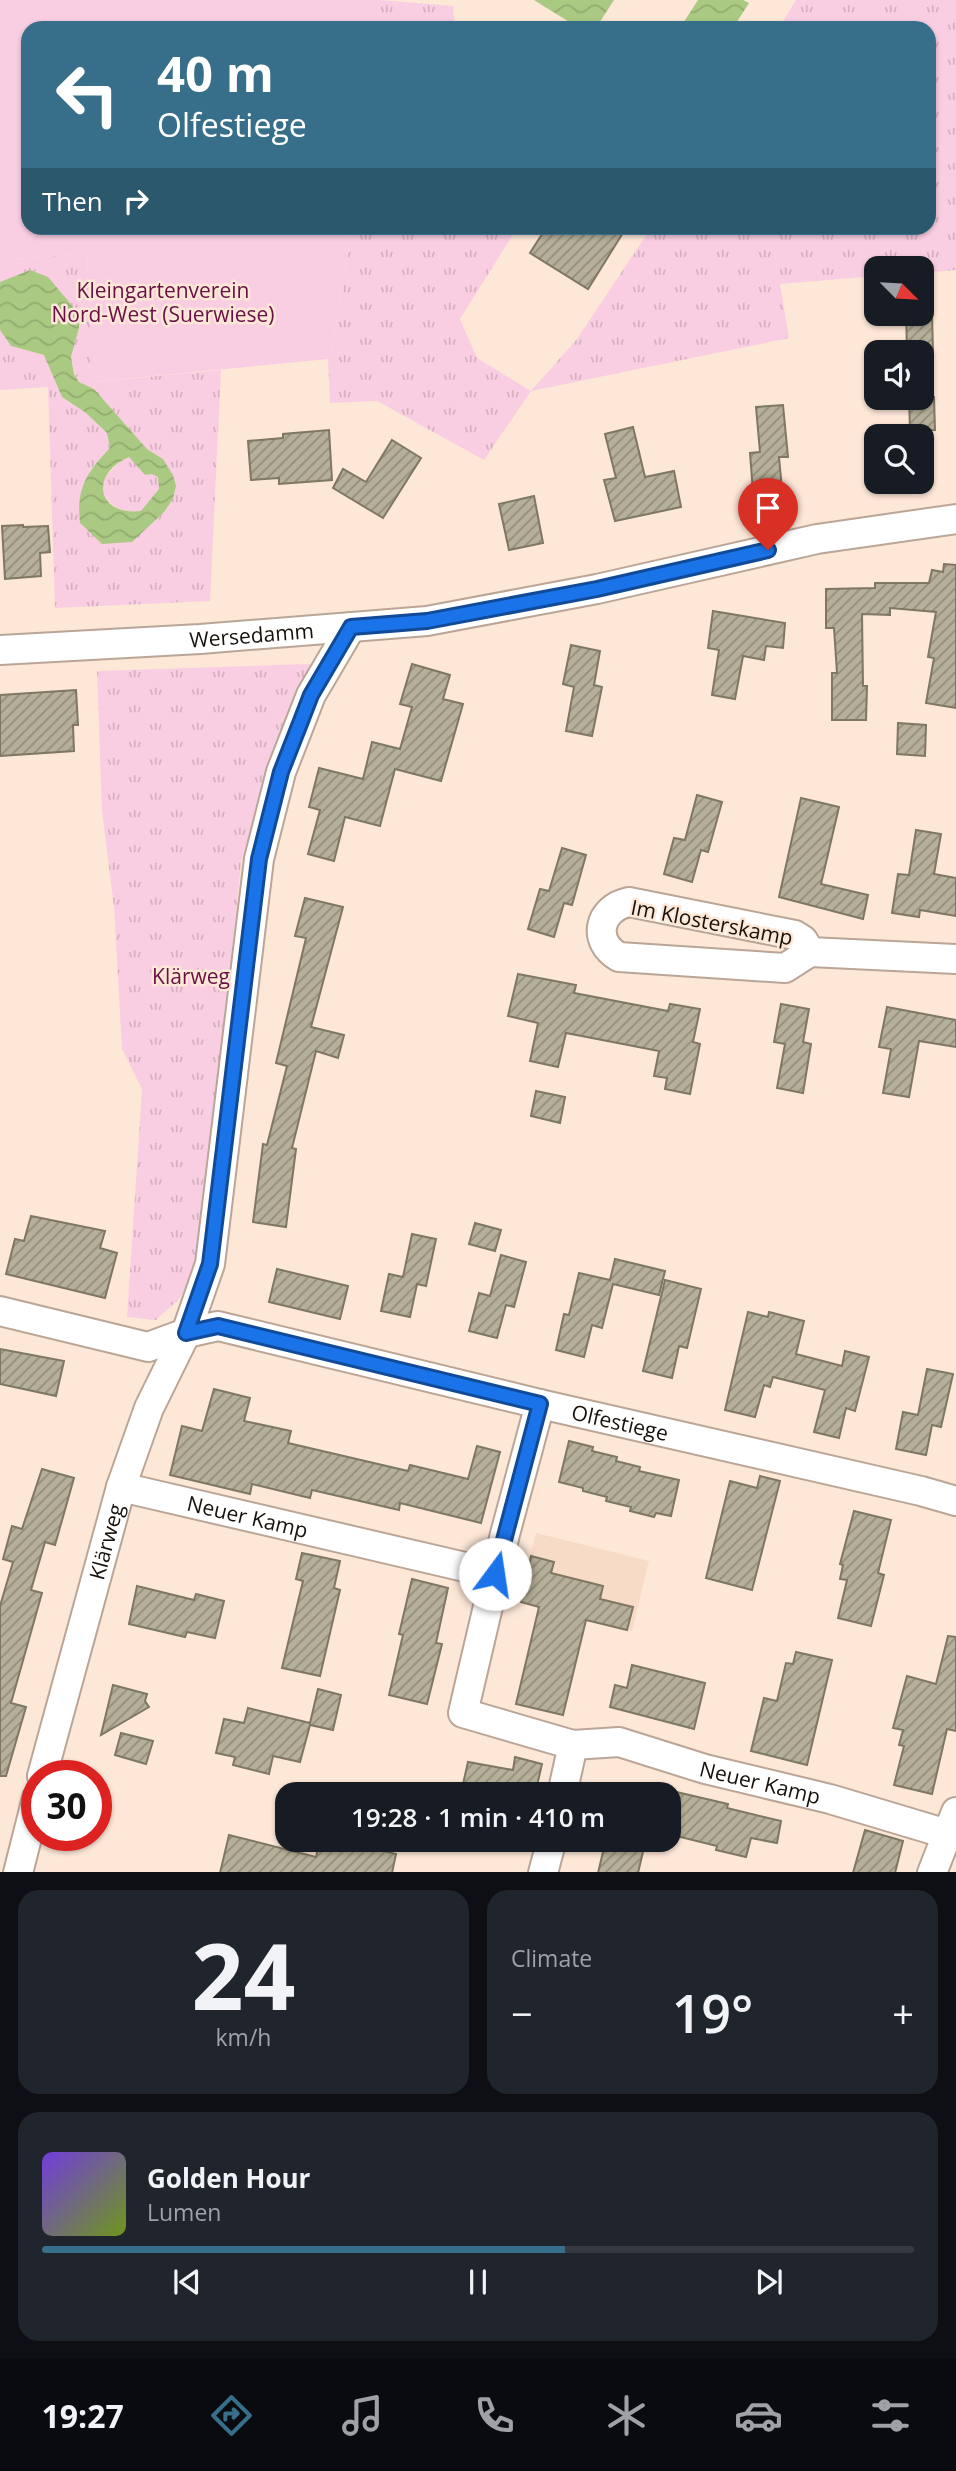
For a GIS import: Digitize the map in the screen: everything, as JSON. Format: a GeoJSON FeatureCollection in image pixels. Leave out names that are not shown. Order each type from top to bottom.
{"type":"FeatureCollection","features":[{"type":"Feature","properties":{"kind":"street","name":"Wersedamm"},"geometry":{"type":"LineString","coordinates":[[0,650],[201,639],[427,621],[597,589],[817,539],[956,519]]}},
{"type":"Feature","properties":{"kind":"street","name":"Klärweg"},"geometry":{"type":"LineString","coordinates":[[46,1760],[121,1488],[149,1408],[186,1333],[210,1264],[259,859],[281,772],[311,695],[351,627]]}},
{"type":"Feature","properties":{"kind":"street","name":"Im Klosterskamp"},"geometry":{"type":"LineString","coordinates":[[810,952],[803,940],[795,935],[629,902],[616,905],[606,914],[601,939],[608,951],[619,957],[785,968],[810,952],[956,960]]}},
{"type":"Feature","properties":{"kind":"street","name":"Olfestiege"},"geometry":{"type":"LineString","coordinates":[[0,1311],[148,1347],[186,1333],[218,1326],[956,1501]]}},
{"type":"Feature","properties":{"kind":"street","name":"Neuer Kamp"},"geometry":{"type":"LineString","coordinates":[[540,1404],[495,1574],[463,1713],[573,1745],[619,1742],[705,1769],[830,1799],[952,1823]]}},
{"type":"Feature","properties":{"kind":"street","name":"Neuer Kamp"},"geometry":{"type":"LineString","coordinates":[[121,1488],[495,1574]]}},
{"type":"Feature","properties":{"kind":"street"},"geometry":{"type":"LineString","coordinates":[[565,1782],[573,1745]]}},
{"type":"Feature","properties":{"kind":"street"},"geometry":{"type":"LineString","coordinates":[[932,1872],[952,1823]]}},
{"type":"Feature","properties":{"kind":"street"},"geometry":{"type":"LineString","coordinates":[[18,1872],[23,1851]]}},
{"type":"Feature","properties":{"kind":"street"},"geometry":{"type":"LineString","coordinates":[[543,1872],[548,1852]]}},
{"type":"Feature","properties":{"kind":"shaded area"},"geometry":{"type":"Polygon","coordinates":[[[536,1533],[649,1561],[632,1631],[519,1602],[536,1533]]]}},
{"type":"Feature","properties":{"kind":"green space","name":"Kleingartenverein Nord-West (Suerwiese)"},"geometry":{"type":"Polygon","coordinates":[[[0,0],[380,0],[365,21],[21,21],[21,235],[351,235],[332,350],[328,359],[92,382],[87,254],[0,260],[0,0]]]}},
{"type":"Feature","properties":{"kind":"green space"},"geometry":{"type":"Polygon","coordinates":[[[380,0],[453,6],[454,21],[365,21],[380,0]]]}},
{"type":"Feature","properties":{"kind":"green space"},"geometry":{"type":"Polygon","coordinates":[[[796,0],[956,0],[956,270],[934,272],[934,256],[864,256],[864,277],[780,284],[789,338],[531,391],[577,339],[646,235],[936,235],[936,21],[783,21],[796,0]]]}},
{"type":"Feature","properties":{"kind":"green space"},"geometry":{"type":"Polygon","coordinates":[[[351,235],[513,235],[460,319],[477,358],[531,391],[484,460],[377,401],[330,403],[328,359],[332,350],[351,235]]]}},
{"type":"Feature","properties":{"kind":"green space"},"geometry":{"type":"Polygon","coordinates":[[[87,254],[93,382],[221,370],[210,601],[55,608],[48,387],[0,390],[0,330],[11,346],[44,355],[62,397],[86,413],[108,433],[110,448],[90,470],[80,523],[164,513],[163,459],[147,449],[94,389],[79,382],[74,373],[71,357],[79,328],[30,270],[0,282],[0,260],[87,254]]]}},
{"type":"Feature","properties":{"kind":"green space"},"geometry":{"type":"Polygon","coordinates":[[[130,457],[145,475],[152,473],[158,477],[159,489],[141,512],[127,511],[110,503],[101,485],[113,468],[130,457]]]}},
{"type":"Feature","properties":{"kind":"green space"},"geometry":{"type":"Polygon","coordinates":[[[311,664],[270,769],[241,862],[202,1261],[179,1299],[156,1320],[127,1317],[142,1089],[122,1049],[114,907],[102,811],[97,671],[311,664]]]}},
{"type":"Feature","properties":{"kind":"water"},"geometry":{"type":"Polygon","coordinates":[[[534,0],[614,0],[600,21],[568,21],[534,0]]]}},
{"type":"Feature","properties":{"kind":"water"},"geometry":{"type":"Polygon","coordinates":[[[698,0],[743,0],[749,3],[737,21],[684,21],[698,0]]]}},
{"type":"Feature","properties":{"kind":"water"},"geometry":{"type":"Polygon","coordinates":[[[30,270],[48,277],[80,315],[71,357],[74,374],[79,382],[94,389],[147,449],[163,459],[173,475],[176,486],[173,499],[164,512],[132,542],[102,544],[80,523],[82,490],[89,473],[110,448],[107,433],[86,413],[62,397],[44,355],[11,346],[0,330],[0,282],[30,270]],[[129,457],[116,465],[103,483],[107,501],[126,511],[141,511],[159,489],[158,477],[145,475],[129,457]]]}},
{"type":"Feature","properties":{"kind":"building"},"geometry":{"type":"Polygon","coordinates":[[[542,235],[622,235],[588,289],[530,253],[542,235]]]}},
{"type":"Feature","properties":{"kind":"building"},"geometry":{"type":"Polygon","coordinates":[[[906,326],[932,326],[933,340],[907,340],[906,326]]]}},
{"type":"Feature","properties":{"kind":"building"},"geometry":{"type":"Polygon","coordinates":[[[934,397],[935,430],[934,424],[910,424],[909,410],[934,410],[934,397]]]}},
{"type":"Feature","properties":{"kind":"building"},"geometry":{"type":"Polygon","coordinates":[[[783,405],[788,457],[779,457],[782,489],[753,492],[750,453],[760,452],[756,407],[783,405]]]}},
{"type":"Feature","properties":{"kind":"building"},"geometry":{"type":"Polygon","coordinates":[[[633,427],[645,477],[674,471],[681,507],[615,521],[604,480],[616,478],[605,434],[633,427]]]}},
{"type":"Feature","properties":{"kind":"building"},"geometry":{"type":"Polygon","coordinates":[[[329,430],[332,480],[279,484],[279,478],[251,480],[248,441],[283,438],[283,434],[329,430]]]}},
{"type":"Feature","properties":{"kind":"building"},"geometry":{"type":"Polygon","coordinates":[[[392,440],[421,458],[383,518],[333,488],[343,469],[366,482],[392,440]]]}},
{"type":"Feature","properties":{"kind":"building"},"geometry":{"type":"Polygon","coordinates":[[[534,496],[543,543],[509,550],[499,504],[534,496]]]}},
{"type":"Feature","properties":{"kind":"building"},"geometry":{"type":"Polygon","coordinates":[[[2,526],[48,526],[50,552],[40,553],[41,576],[5,579],[2,526]]]}},
{"type":"Feature","properties":{"kind":"building"},"geometry":{"type":"Polygon","coordinates":[[[944,564],[956,565],[956,708],[926,703],[934,658],[928,657],[936,612],[890,608],[890,615],[862,614],[863,686],[867,686],[866,720],[832,720],[832,673],[837,673],[834,628],[826,628],[826,589],[875,588],[875,583],[929,583],[932,570],[943,572],[944,564]]]}},
{"type":"Feature","properties":{"kind":"building"},"geometry":{"type":"Polygon","coordinates":[[[713,611],[785,623],[783,648],[766,646],[764,660],[743,656],[735,699],[712,695],[719,650],[708,648],[713,611]]]}},
{"type":"Feature","properties":{"kind":"building"},"geometry":{"type":"Polygon","coordinates":[[[571,645],[600,651],[594,685],[602,687],[592,736],[566,731],[574,687],[563,684],[571,645]]]}},
{"type":"Feature","properties":{"kind":"building"},"geometry":{"type":"Polygon","coordinates":[[[412,664],[450,675],[443,699],[463,704],[441,781],[395,769],[380,826],[345,817],[334,861],[308,854],[320,810],[309,807],[319,768],[363,779],[372,742],[400,749],[412,707],[400,704],[412,664]]]}},
{"type":"Feature","properties":{"kind":"building"},"geometry":{"type":"Polygon","coordinates":[[[76,690],[78,725],[73,725],[74,751],[0,756],[0,695],[76,690]]]}},
{"type":"Feature","properties":{"kind":"building"},"geometry":{"type":"Polygon","coordinates":[[[898,723],[926,725],[925,756],[897,754],[898,723]]]}},
{"type":"Feature","properties":{"kind":"building"},"geometry":{"type":"Polygon","coordinates":[[[697,795],[722,802],[708,852],[701,850],[692,882],[664,874],[674,838],[685,840],[697,795]]]}},
{"type":"Feature","properties":{"kind":"building"},"geometry":{"type":"Polygon","coordinates":[[[801,798],[839,807],[821,884],[868,895],[863,919],[779,897],[801,798]]]}},
{"type":"Feature","properties":{"kind":"building"},"geometry":{"type":"Polygon","coordinates":[[[916,830],[941,834],[934,874],[956,878],[956,916],[920,910],[919,917],[892,913],[898,874],[909,875],[916,830]]]}},
{"type":"Feature","properties":{"kind":"building"},"geometry":{"type":"Polygon","coordinates":[[[562,848],[586,855],[572,905],[564,903],[554,937],[528,929],[540,889],[549,891],[562,848]]]}},
{"type":"Feature","properties":{"kind":"building"},"geometry":{"type":"Polygon","coordinates":[[[305,898],[343,907],[311,1027],[344,1035],[338,1058],[316,1051],[292,1148],[296,1149],[286,1227],[253,1222],[263,1144],[267,1145],[287,1066],[276,1063],[306,938],[295,936],[305,898]]]}},
{"type":"Feature","properties":{"kind":"building"},"geometry":{"type":"Polygon","coordinates":[[[518,974],[576,985],[574,993],[668,1011],[670,1004],[700,1009],[693,1042],[700,1044],[690,1094],[665,1089],[667,1078],[654,1076],[659,1051],[566,1033],[558,1067],[530,1061],[538,1023],[508,1016],[518,974]]]}},
{"type":"Feature","properties":{"kind":"building"},"geometry":{"type":"Polygon","coordinates":[[[781,1004],[809,1009],[803,1042],[811,1044],[803,1093],[777,1088],[785,1044],[774,1042],[781,1004]]]}},
{"type":"Feature","properties":{"kind":"building"},"geometry":{"type":"Polygon","coordinates":[[[887,1007],[956,1020],[956,1047],[919,1041],[909,1097],[883,1093],[891,1049],[879,1047],[887,1007]]]}},
{"type":"Feature","properties":{"kind":"building"},"geometry":{"type":"Polygon","coordinates":[[[536,1091],[565,1097],[560,1123],[531,1116],[536,1091]]]}},
{"type":"Feature","properties":{"kind":"building"},"geometry":{"type":"Polygon","coordinates":[[[31,1216],[105,1231],[100,1248],[117,1253],[105,1298],[6,1274],[15,1239],[24,1241],[31,1216]]]}},
{"type":"Feature","properties":{"kind":"building"},"geometry":{"type":"Polygon","coordinates":[[[475,1223],[501,1230],[495,1251],[469,1244],[475,1223]]]}},
{"type":"Feature","properties":{"kind":"building"},"geometry":{"type":"Polygon","coordinates":[[[412,1234],[436,1239],[426,1286],[417,1284],[410,1317],[381,1311],[389,1274],[403,1277],[412,1234]]]}},
{"type":"Feature","properties":{"kind":"building"},"geometry":{"type":"Polygon","coordinates":[[[501,1255],[526,1262],[514,1307],[506,1305],[497,1338],[469,1331],[479,1293],[490,1296],[501,1255]]]}},
{"type":"Feature","properties":{"kind":"building"},"geometry":{"type":"Polygon","coordinates":[[[615,1259],[665,1271],[659,1295],[613,1284],[602,1328],[592,1325],[584,1357],[556,1350],[564,1314],[569,1315],[579,1273],[610,1280],[615,1259]]]}},
{"type":"Feature","properties":{"kind":"building"},"geometry":{"type":"Polygon","coordinates":[[[277,1269],[348,1286],[340,1319],[269,1302],[277,1269]]]}},
{"type":"Feature","properties":{"kind":"building"},"geometry":{"type":"Polygon","coordinates":[[[665,1280],[701,1289],[687,1348],[679,1346],[672,1378],[643,1371],[665,1280]]]}},
{"type":"Feature","properties":{"kind":"building"},"geometry":{"type":"Polygon","coordinates":[[[748,1312],[768,1317],[769,1312],[804,1321],[796,1354],[842,1366],[845,1351],[869,1357],[855,1411],[846,1408],[839,1438],[814,1432],[825,1390],[773,1377],[770,1387],[764,1385],[755,1417],[725,1410],[748,1312]]]}},
{"type":"Feature","properties":{"kind":"building"},"geometry":{"type":"Polygon","coordinates":[[[0,1349],[64,1361],[56,1396],[0,1384],[0,1349]]]}},
{"type":"Feature","properties":{"kind":"building"},"geometry":{"type":"Polygon","coordinates":[[[927,1369],[953,1374],[941,1427],[932,1425],[926,1455],[896,1449],[903,1412],[918,1415],[927,1369]]]}},
{"type":"Feature","properties":{"kind":"building"},"geometry":{"type":"Polygon","coordinates":[[[214,1389],[250,1398],[244,1421],[291,1431],[288,1443],[408,1471],[410,1465],[468,1479],[477,1446],[500,1452],[481,1523],[400,1503],[399,1510],[312,1490],[310,1498],[252,1484],[250,1494],[170,1475],[182,1426],[202,1431],[214,1389]]]}},
{"type":"Feature","properties":{"kind":"building"},"geometry":{"type":"Polygon","coordinates":[[[569,1441],[593,1447],[592,1451],[617,1457],[616,1461],[640,1467],[639,1471],[679,1480],[671,1516],[656,1513],[654,1517],[630,1511],[631,1507],[606,1501],[607,1497],[559,1482],[569,1441]]]}},
{"type":"Feature","properties":{"kind":"building"},"geometry":{"type":"Polygon","coordinates":[[[42,1469],[74,1478],[55,1545],[45,1542],[31,1590],[42,1593],[11,1703],[26,1707],[6,1776],[0,1776],[0,1606],[13,1562],[3,1559],[12,1526],[22,1529],[42,1469]]]}},
{"type":"Feature","properties":{"kind":"building"},"geometry":{"type":"Polygon","coordinates":[[[760,1476],[780,1481],[752,1590],[706,1578],[730,1481],[757,1488],[760,1476]]]}},
{"type":"Feature","properties":{"kind":"building"},"geometry":{"type":"Polygon","coordinates":[[[854,1511],[891,1520],[878,1573],[884,1575],[871,1626],[838,1618],[847,1580],[840,1579],[843,1565],[840,1564],[854,1511]]]}},
{"type":"Feature","properties":{"kind":"building"},"geometry":{"type":"Polygon","coordinates":[[[302,1553],[340,1561],[334,1588],[340,1590],[320,1676],[282,1668],[303,1581],[296,1579],[302,1553]]]}},
{"type":"Feature","properties":{"kind":"building"},"geometry":{"type":"Polygon","coordinates":[[[531,1556],[554,1562],[551,1573],[603,1586],[600,1599],[633,1607],[627,1630],[586,1620],[563,1715],[516,1704],[539,1607],[521,1602],[531,1556]]]}},
{"type":"Feature","properties":{"kind":"building"},"geometry":{"type":"Polygon","coordinates":[[[412,1579],[448,1588],[436,1643],[442,1644],[427,1704],[389,1695],[412,1579]]]}},
{"type":"Feature","properties":{"kind":"building"},"geometry":{"type":"Polygon","coordinates":[[[137,1586],[194,1600],[196,1594],[224,1601],[215,1638],[187,1632],[185,1637],[129,1624],[137,1586]]]}},
{"type":"Feature","properties":{"kind":"building"},"geometry":{"type":"Polygon","coordinates":[[[948,1636],[956,1637],[956,1731],[947,1729],[932,1794],[894,1785],[904,1746],[899,1745],[903,1730],[893,1728],[907,1676],[936,1684],[948,1636]]]}},
{"type":"Feature","properties":{"kind":"building"},"geometry":{"type":"Polygon","coordinates":[[[796,1652],[832,1660],[807,1765],[751,1751],[764,1698],[777,1701],[786,1663],[793,1664],[796,1652]]]}},
{"type":"Feature","properties":{"kind":"building"},"geometry":{"type":"Polygon","coordinates":[[[632,1665],[705,1683],[694,1729],[610,1707],[615,1685],[627,1688],[632,1665]]]}},
{"type":"Feature","properties":{"kind":"building"},"geometry":{"type":"Polygon","coordinates":[[[113,1685],[147,1694],[145,1701],[149,1707],[101,1735],[113,1685]]]}},
{"type":"Feature","properties":{"kind":"building"},"geometry":{"type":"Polygon","coordinates":[[[318,1689],[341,1695],[333,1730],[310,1725],[300,1762],[273,1756],[269,1774],[233,1765],[235,1757],[216,1753],[224,1719],[244,1723],[248,1708],[310,1723],[318,1689]]]}},
{"type":"Feature","properties":{"kind":"building"},"geometry":{"type":"Polygon","coordinates":[[[121,1733],[153,1741],[146,1764],[115,1755],[121,1733]]]}},
{"type":"Feature","properties":{"kind":"building"},"geometry":{"type":"Polygon","coordinates":[[[515,1757],[542,1764],[538,1782],[463,1782],[468,1762],[513,1770],[515,1757]]]}},
{"type":"Feature","properties":{"kind":"building"},"geometry":{"type":"Polygon","coordinates":[[[681,1793],[781,1821],[777,1843],[751,1838],[746,1857],[716,1850],[717,1846],[681,1837],[681,1793]]]}},
{"type":"Feature","properties":{"kind":"building"},"geometry":{"type":"Polygon","coordinates":[[[865,1830],[903,1841],[895,1872],[853,1872],[865,1830]]]}},
{"type":"Feature","properties":{"kind":"building"},"geometry":{"type":"Polygon","coordinates":[[[229,1835],[275,1847],[275,1852],[296,1852],[316,1857],[317,1852],[387,1852],[396,1854],[392,1872],[220,1872],[229,1835]]]}},
{"type":"Feature","properties":{"kind":"building"},"geometry":{"type":"Polygon","coordinates":[[[603,1852],[643,1852],[638,1872],[598,1872],[603,1852]]]}},
{"type":"Feature","properties":{"kind":"route"},"geometry":{"type":"LineString","coordinates":[[495,1574],[540,1404],[218,1326],[186,1333],[210,1264],[259,859],[281,772],[311,695],[351,627],[427,621],[597,589],[768,550]]}}]}
